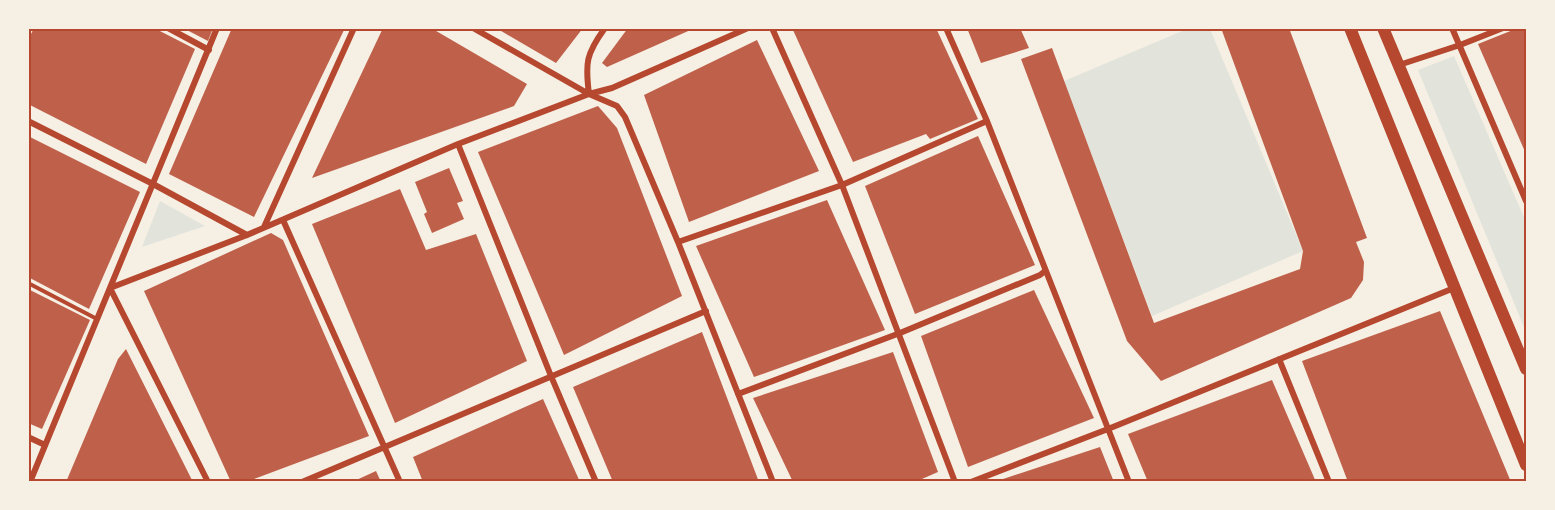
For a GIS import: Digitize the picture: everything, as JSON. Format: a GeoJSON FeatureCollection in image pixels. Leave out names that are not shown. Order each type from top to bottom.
{"type":"FeatureCollection","features":[{"type":"Feature","properties":{"kind":"main road"},"geometry":{"type":"LineString","coordinates":[[1350,28],[1527,465]]}},
{"type":"Feature","properties":{"kind":"main road"},"geometry":{"type":"LineString","coordinates":[[1383,28],[1527,369]]}},
{"type":"Feature","properties":{"kind":"street"},"geometry":{"type":"LineString","coordinates":[[168,28],[209,50]]}},
{"type":"Feature","properties":{"kind":"street"},"geometry":{"type":"LineString","coordinates":[[30,482],[218,28]]}},
{"type":"Feature","properties":{"kind":"street"},"geometry":{"type":"LineString","coordinates":[[263,228],[354,28]]}},
{"type":"Feature","properties":{"kind":"street"},"geometry":{"type":"LineString","coordinates":[[473,28],[589,93],[617,106],[625,117],[706,311],[773,482]]}},
{"type":"Feature","properties":{"kind":"street"},"geometry":{"type":"LineString","coordinates":[[589,93],[586,67],[593,44],[605,28]]}},
{"type":"Feature","properties":{"kind":"street"},"geometry":{"type":"LineString","coordinates":[[110,288],[248,235],[458,144],[589,93],[612,88],[748,28]]}},
{"type":"Feature","properties":{"kind":"street"},"geometry":{"type":"LineString","coordinates":[[772,28],[842,185],[955,482]]}},
{"type":"Feature","properties":{"kind":"street"},"geometry":{"type":"LineString","coordinates":[[946,28],[987,121],[1129,482]]}},
{"type":"Feature","properties":{"kind":"street"},"geometry":{"type":"LineString","coordinates":[[1452,28],[1527,201]]}},
{"type":"Feature","properties":{"kind":"street"},"geometry":{"type":"LineString","coordinates":[[1399,65],[1503,28]]}},
{"type":"Feature","properties":{"kind":"street"},"geometry":{"type":"LineString","coordinates":[[28,120],[248,235]]}},
{"type":"Feature","properties":{"kind":"street"},"geometry":{"type":"LineString","coordinates":[[678,242],[842,185],[987,121]]}},
{"type":"Feature","properties":{"kind":"street"},"geometry":{"type":"LineString","coordinates":[[458,144],[596,482]]}},
{"type":"Feature","properties":{"kind":"street"},"geometry":{"type":"LineString","coordinates":[[283,220],[400,482]]}},
{"type":"Feature","properties":{"kind":"street"},"geometry":{"type":"LineString","coordinates":[[738,394],[900,333],[1045,271]]}},
{"type":"Feature","properties":{"kind":"street"},"geometry":{"type":"LineString","coordinates":[[110,288],[208,482]]}},
{"type":"Feature","properties":{"kind":"street"},"geometry":{"type":"LineString","coordinates":[[971,482],[1108,429],[1454,288]]}},
{"type":"Feature","properties":{"kind":"street"},"geometry":{"type":"LineString","coordinates":[[302,482],[706,311]]}},
{"type":"Feature","properties":{"kind":"street"},"geometry":{"type":"LineString","coordinates":[[1279,358],[1329,482]]}},
{"type":"Feature","properties":{"kind":"street"},"geometry":{"type":"LineString","coordinates":[[28,436],[45,445]]}},
{"type":"Feature","properties":{"kind":"lane"},"geometry":{"type":"LineString","coordinates":[[28,283],[97,319]]}},
{"type":"Feature","properties":{"kind":"shaded area"},"geometry":{"type":"Polygon","coordinates":[[[1187,29],[1210,29],[1303,251],[1152,316],[1064,81],[1187,29]]]}},
{"type":"Feature","properties":{"kind":"shaded area"},"geometry":{"type":"Polygon","coordinates":[[[1454,56],[1526,222],[1526,332],[1418,70],[1454,56]]]}},
{"type":"Feature","properties":{"kind":"shaded area"},"geometry":{"type":"Polygon","coordinates":[[[160,201],[205,226],[142,247],[160,201]]]}},
{"type":"Feature","properties":{"kind":"building"},"geometry":{"type":"Polygon","coordinates":[[[34,28],[154,28],[195,49],[146,164],[28,104],[28,40],[34,28]]]}},
{"type":"Feature","properties":{"kind":"building"},"geometry":{"type":"Polygon","coordinates":[[[183,28],[213,28],[208,41],[183,28]]]}},
{"type":"Feature","properties":{"kind":"building"},"geometry":{"type":"Polygon","coordinates":[[[232,28],[345,28],[254,217],[169,174],[232,28]]]}},
{"type":"Feature","properties":{"kind":"building"},"geometry":{"type":"Polygon","coordinates":[[[383,28],[431,28],[527,84],[514,106],[312,178],[383,28]]]}},
{"type":"Feature","properties":{"kind":"building"},"geometry":{"type":"Polygon","coordinates":[[[496,28],[583,28],[556,63],[496,28]]]}},
{"type":"Feature","properties":{"kind":"building"},"geometry":{"type":"Polygon","coordinates":[[[628,28],[695,28],[607,67],[602,63],[628,28]]]}},
{"type":"Feature","properties":{"kind":"building"},"geometry":{"type":"Polygon","coordinates":[[[797,28],[936,28],[978,119],[930,139],[926,134],[853,162],[793,30],[797,28]]]}},
{"type":"Feature","properties":{"kind":"building"},"geometry":{"type":"Polygon","coordinates":[[[967,28],[1020,28],[1029,48],[981,63],[967,28]]]}},
{"type":"Feature","properties":{"kind":"building"},"geometry":{"type":"Polygon","coordinates":[[[1221,28],[1289,28],[1367,238],[1356,242],[1364,262],[1363,280],[1351,298],[1161,381],[1127,341],[1021,59],[1052,48],[1154,323],[1300,269],[1303,251],[1221,28]]]}},
{"type":"Feature","properties":{"kind":"building"},"geometry":{"type":"Polygon","coordinates":[[[1518,28],[1526,28],[1526,154],[1478,44],[1518,28]]]}},
{"type":"Feature","properties":{"kind":"building"},"geometry":{"type":"Polygon","coordinates":[[[757,40],[819,171],[689,222],[644,95],[757,40]]]}},
{"type":"Feature","properties":{"kind":"building"},"geometry":{"type":"Polygon","coordinates":[[[598,106],[617,128],[682,296],[564,355],[478,152],[598,106]]]}},
{"type":"Feature","properties":{"kind":"building"},"geometry":{"type":"Polygon","coordinates":[[[28,136],[140,192],[89,309],[28,277],[28,136]]]}},
{"type":"Feature","properties":{"kind":"building"},"geometry":{"type":"Polygon","coordinates":[[[978,136],[1035,265],[915,314],[865,186],[978,136]]]}},
{"type":"Feature","properties":{"kind":"building"},"geometry":{"type":"Polygon","coordinates":[[[449,168],[463,201],[457,203],[464,219],[432,233],[424,214],[427,212],[415,182],[449,168]]]}},
{"type":"Feature","properties":{"kind":"building"},"geometry":{"type":"Polygon","coordinates":[[[400,189],[426,250],[476,234],[527,361],[395,423],[312,224],[400,189]]]}},
{"type":"Feature","properties":{"kind":"building"},"geometry":{"type":"Polygon","coordinates":[[[827,200],[885,330],[754,377],[696,246],[827,200]]]}},
{"type":"Feature","properties":{"kind":"building"},"geometry":{"type":"Polygon","coordinates":[[[271,233],[283,240],[369,436],[246,482],[231,482],[144,291],[271,233]]]}},
{"type":"Feature","properties":{"kind":"building"},"geometry":{"type":"Polygon","coordinates":[[[28,289],[90,320],[42,429],[28,423],[28,289]]]}},
{"type":"Feature","properties":{"kind":"building"},"geometry":{"type":"Polygon","coordinates":[[[1034,290],[1094,418],[968,467],[921,336],[1034,290]]]}},
{"type":"Feature","properties":{"kind":"building"},"geometry":{"type":"Polygon","coordinates":[[[1440,311],[1511,482],[1348,482],[1302,361],[1440,311]]]}},
{"type":"Feature","properties":{"kind":"building"},"geometry":{"type":"Polygon","coordinates":[[[702,332],[759,482],[613,482],[573,387],[702,332]]]}},
{"type":"Feature","properties":{"kind":"building"},"geometry":{"type":"Polygon","coordinates":[[[126,349],[193,482],[66,482],[118,359],[126,349]]]}},
{"type":"Feature","properties":{"kind":"building"},"geometry":{"type":"Polygon","coordinates":[[[893,352],[938,472],[915,482],[793,482],[753,398],[893,352]]]}},
{"type":"Feature","properties":{"kind":"building"},"geometry":{"type":"Polygon","coordinates":[[[1272,380],[1316,482],[1148,482],[1128,434],[1272,380]]]}},
{"type":"Feature","properties":{"kind":"building"},"geometry":{"type":"Polygon","coordinates":[[[543,399],[580,482],[423,482],[413,457],[543,399]]]}},
{"type":"Feature","properties":{"kind":"building"},"geometry":{"type":"Polygon","coordinates":[[[1100,447],[1114,482],[997,482],[997,481],[1100,447]]]}},
{"type":"Feature","properties":{"kind":"building"},"geometry":{"type":"Polygon","coordinates":[[[376,471],[381,482],[352,482],[376,471]]]}}]}
